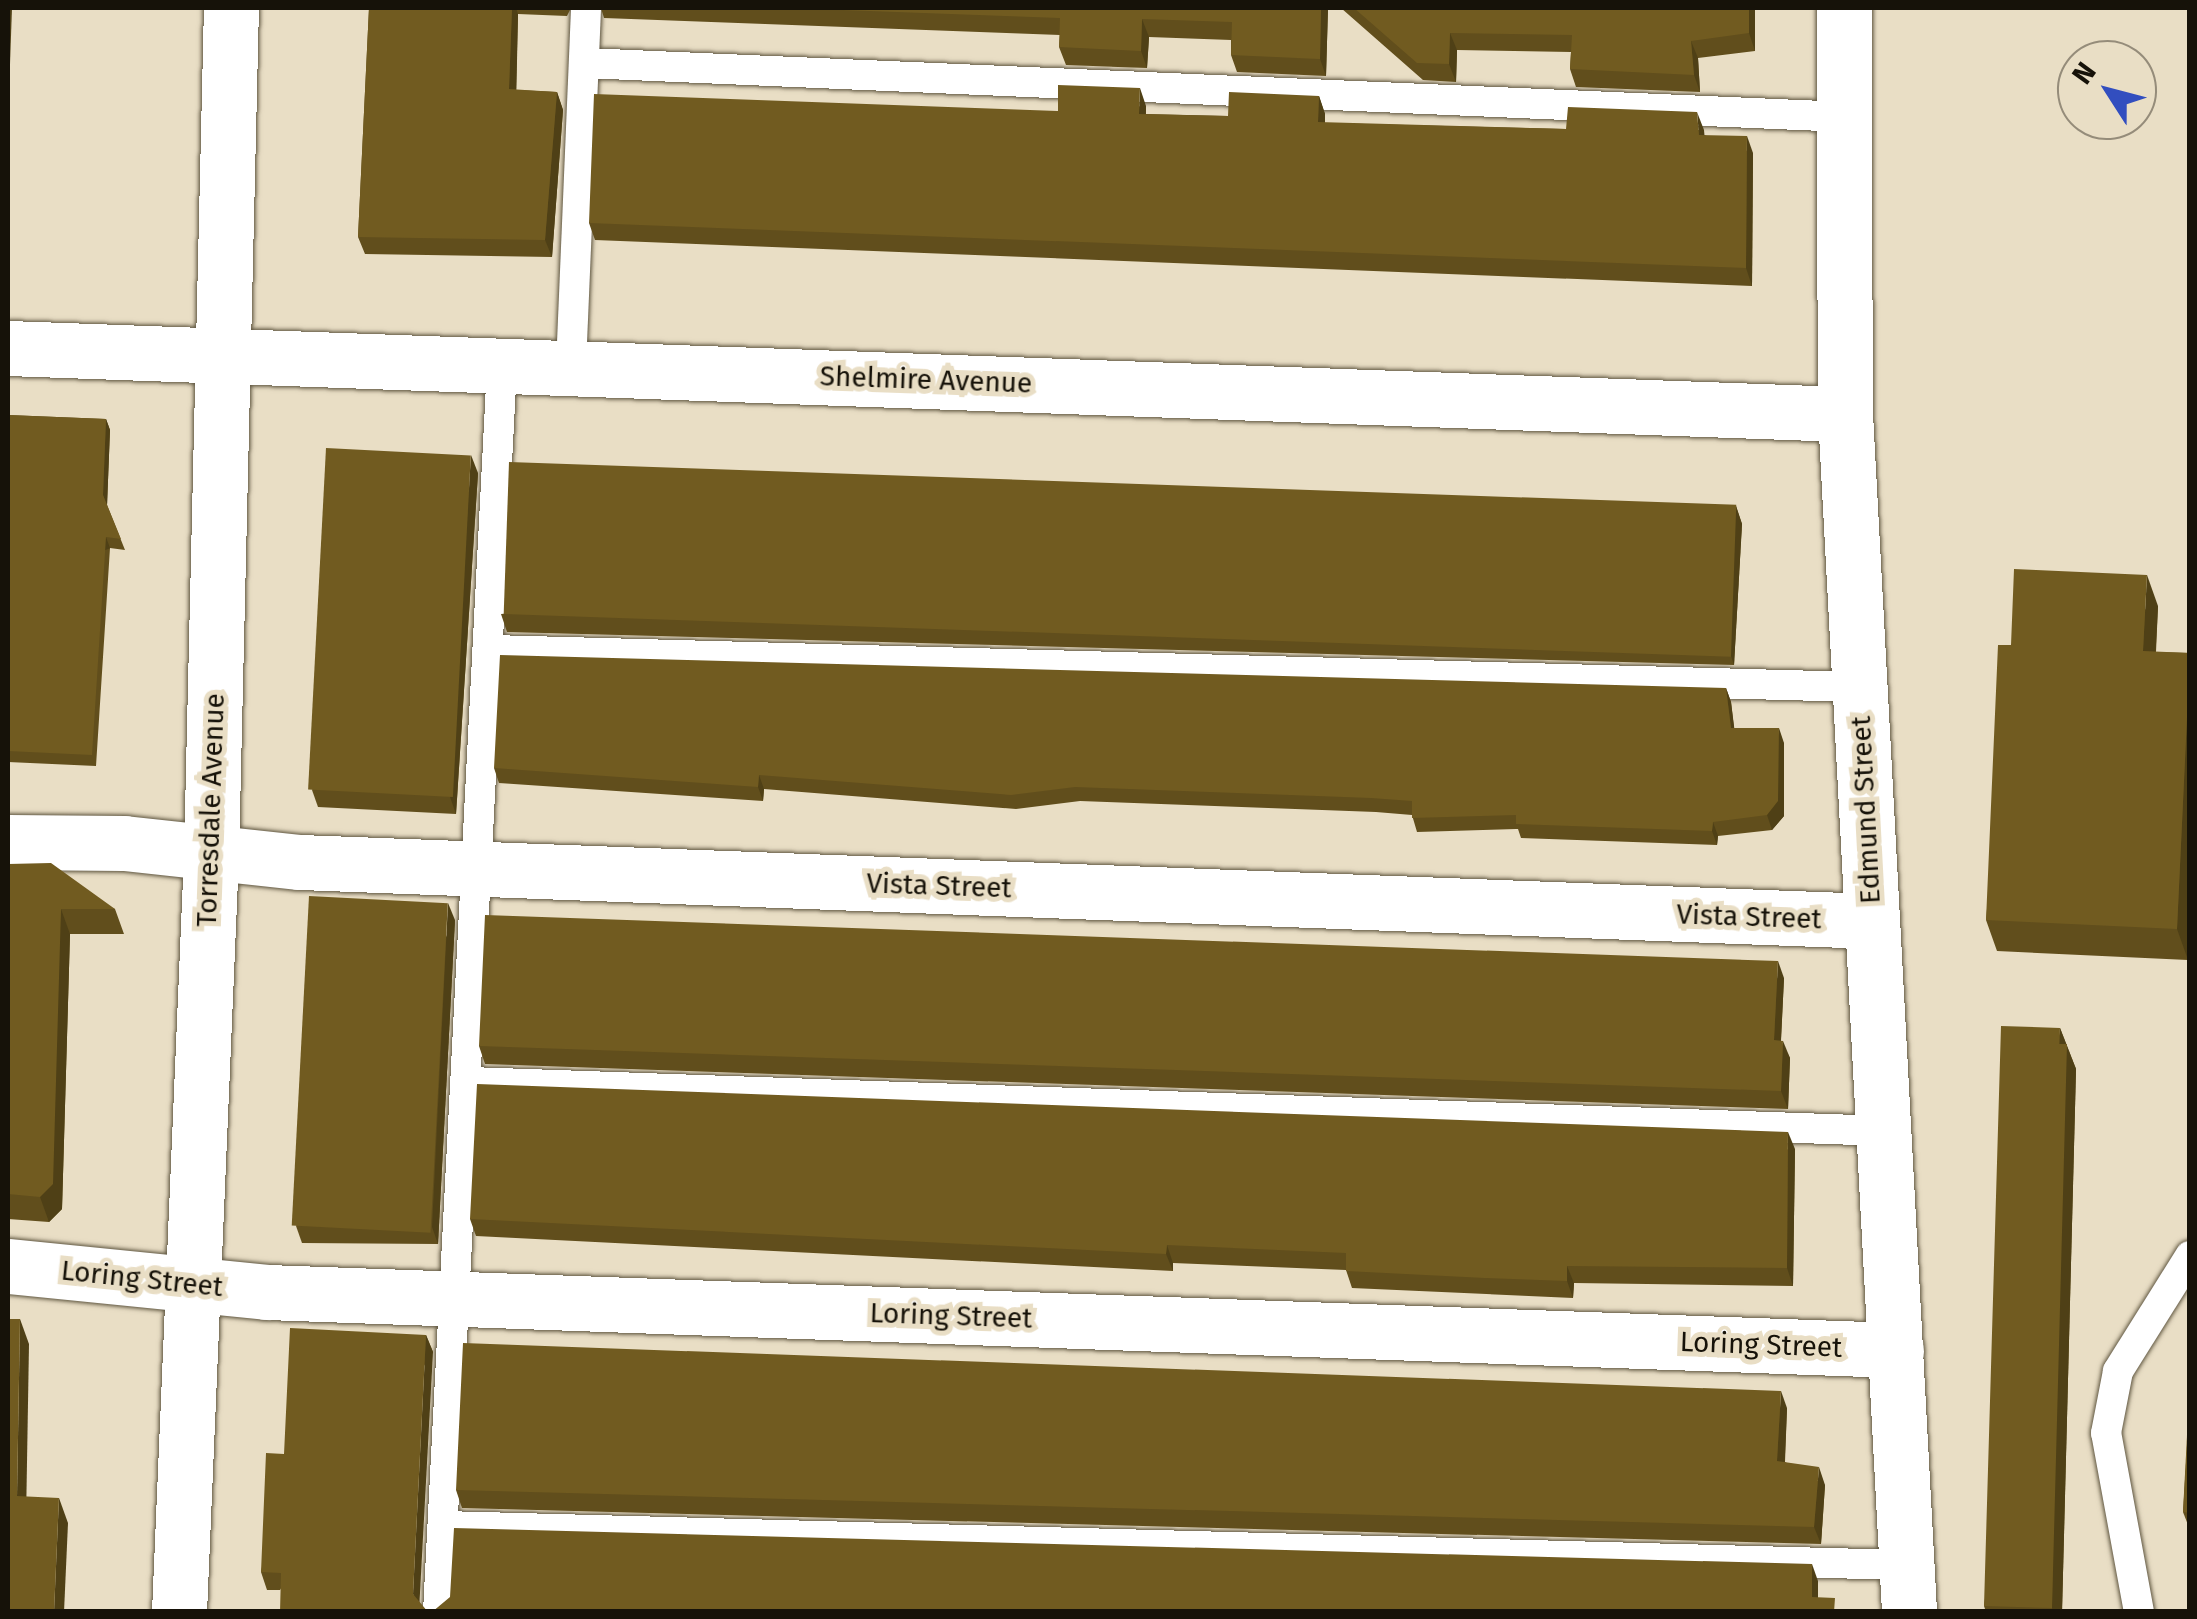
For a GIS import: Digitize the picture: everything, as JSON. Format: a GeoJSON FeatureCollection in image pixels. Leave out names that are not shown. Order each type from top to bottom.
{"type":"FeatureCollection","features":[{"type":"Feature","properties":{"kind":"street","name":"Torresdale Avenue"},"geometry":{"type":"LineString","coordinates":[[180,1612],[211,854],[231,8]]}},
{"type":"Feature","properties":{"kind":"street","name":"Edmund Street"},"geometry":{"type":"LineString","coordinates":[[1844,8],[1845,414],[1908,1588]]}},
{"type":"Feature","properties":{"kind":"street","name":"Shelmire Avenue"},"geometry":{"type":"LineString","coordinates":[[8,348],[1845,414]]}},
{"type":"Feature","properties":{"kind":"street","name":"Vista Street"},"geometry":{"type":"LineString","coordinates":[[8,842],[482,869],[1872,922]]}},
{"type":"Feature","properties":{"kind":"street","name":"Loring Street"},"geometry":{"type":"LineString","coordinates":[[8,1266],[191,1286],[456,1298],[1896,1350]]}},
{"type":"Feature","properties":{"kind":"lane"},"geometry":{"type":"LineString","coordinates":[[570,368],[586,8]]}},
{"type":"Feature","properties":{"kind":"lane"},"geometry":{"type":"LineString","coordinates":[[584,64],[1844,118]]}},
{"type":"Feature","properties":{"kind":"lane"},"geometry":{"type":"LineString","coordinates":[[438,1612],[482,869],[502,365]]}},
{"type":"Feature","properties":{"kind":"lane"},"geometry":{"type":"LineString","coordinates":[[491,650],[1860,687]]}},
{"type":"Feature","properties":{"kind":"lane"},"geometry":{"type":"LineString","coordinates":[[469,1082],[1885,1131]]}},
{"type":"Feature","properties":{"kind":"lane"},"geometry":{"type":"LineString","coordinates":[[2138,1612],[2106,1433],[2118,1371],[2190,1256]]}},
{"type":"Feature","properties":{"kind":"lane"},"geometry":{"type":"LineString","coordinates":[[443,1526],[1908,1588]]}},
{"type":"Feature","properties":{"kind":"building"},"geometry":{"type":"Polygon","coordinates":[[[369,8],[512,8],[509,89],[557,92],[545,240],[358,237],[369,8]]]}},
{"type":"Feature","properties":{"kind":"building"},"geometry":{"type":"Polygon","coordinates":[[[788,8],[1321,8],[1320,59],[1231,55],[1232,22],[1142,19],[1141,51],[1059,47],[1060,18],[788,8]]]}},
{"type":"Feature","properties":{"kind":"building"},"geometry":{"type":"Polygon","coordinates":[[[1354,8],[1749,8],[1749,33],[1691,41],[1694,75],[1570,69],[1572,35],[1450,33],[1449,64],[1417,63],[1354,8]]]}},
{"type":"Feature","properties":{"kind":"building"},"geometry":{"type":"Polygon","coordinates":[[[1058,85],[1140,88],[1139,114],[1228,116],[1229,92],[1319,96],[1318,122],[1566,129],[1568,107],[1697,112],[1699,135],[1747,136],[1746,268],[589,223],[594,94],[1058,111],[1058,85]]]}},
{"type":"Feature","properties":{"kind":"building"},"geometry":{"type":"Polygon","coordinates":[[[8,415],[106,419],[103,495],[121,539],[106,537],[92,755],[8,751],[8,415]]]}},
{"type":"Feature","properties":{"kind":"building"},"geometry":{"type":"Polygon","coordinates":[[[326,448],[471,456],[453,797],[308,790],[326,448]]]}},
{"type":"Feature","properties":{"kind":"building"},"geometry":{"type":"Polygon","coordinates":[[[509,462],[1736,505],[1731,657],[504,614],[509,462]]]}},
{"type":"Feature","properties":{"kind":"building"},"geometry":{"type":"Polygon","coordinates":[[[2014,569],[2147,575],[2143,651],[2190,653],[2177,929],[1986,920],[1998,645],[2011,645],[2014,569]]]}},
{"type":"Feature","properties":{"kind":"building"},"geometry":{"type":"Polygon","coordinates":[[[500,655],[1726,688],[1731,728],[1779,728],[1778,801],[1767,815],[1713,822],[1712,831],[1516,824],[1516,815],[1412,818],[1412,801],[1371,798],[1075,787],[1011,795],[759,775],[758,787],[494,768],[500,655]]]}},
{"type":"Feature","properties":{"kind":"building"},"geometry":{"type":"Polygon","coordinates":[[[51,863],[115,909],[61,909],[53,1184],[40,1197],[8,1194],[8,864],[51,863]]]}},
{"type":"Feature","properties":{"kind":"building"},"geometry":{"type":"Polygon","coordinates":[[[309,896],[448,903],[431,1233],[292,1226],[309,896]]]}},
{"type":"Feature","properties":{"kind":"building"},"geometry":{"type":"Polygon","coordinates":[[[485,915],[1778,961],[1774,1040],[1783,1041],[1781,1091],[479,1046],[485,915]]]}},
{"type":"Feature","properties":{"kind":"building"},"geometry":{"type":"Polygon","coordinates":[[[2001,1026],[2060,1028],[2059,1044],[2067,1044],[2052,1608],[1984,1606],[2001,1026]]]}},
{"type":"Feature","properties":{"kind":"building"},"geometry":{"type":"Polygon","coordinates":[[[477,1084],[1788,1132],[1787,1268],[1567,1266],[1567,1281],[1485,1278],[1346,1271],[1346,1253],[1167,1245],[1166,1254],[470,1219],[477,1084]]]}},
{"type":"Feature","properties":{"kind":"building"},"geometry":{"type":"Polygon","coordinates":[[[8,1319],[20,1319],[17,1496],[59,1498],[54,1612],[8,1612],[8,1319]]]}},
{"type":"Feature","properties":{"kind":"building"},"geometry":{"type":"Polygon","coordinates":[[[290,1328],[426,1335],[413,1594],[428,1612],[280,1612],[281,1573],[261,1572],[266,1453],[284,1454],[290,1328]]]}},
{"type":"Feature","properties":{"kind":"building"},"geometry":{"type":"Polygon","coordinates":[[[463,1343],[1781,1391],[1777,1461],[1819,1467],[1814,1527],[456,1490],[463,1343]]]}},
{"type":"Feature","properties":{"kind":"building"},"geometry":{"type":"Polygon","coordinates":[[[2190,1397],[2190,1513],[2183,1512],[2190,1397]]]}},
{"type":"Feature","properties":{"kind":"building"},"geometry":{"type":"Polygon","coordinates":[[[454,1528],[1812,1564],[1812,1597],[1835,1598],[1834,1612],[432,1612],[450,1597],[454,1528]]]}}]}
